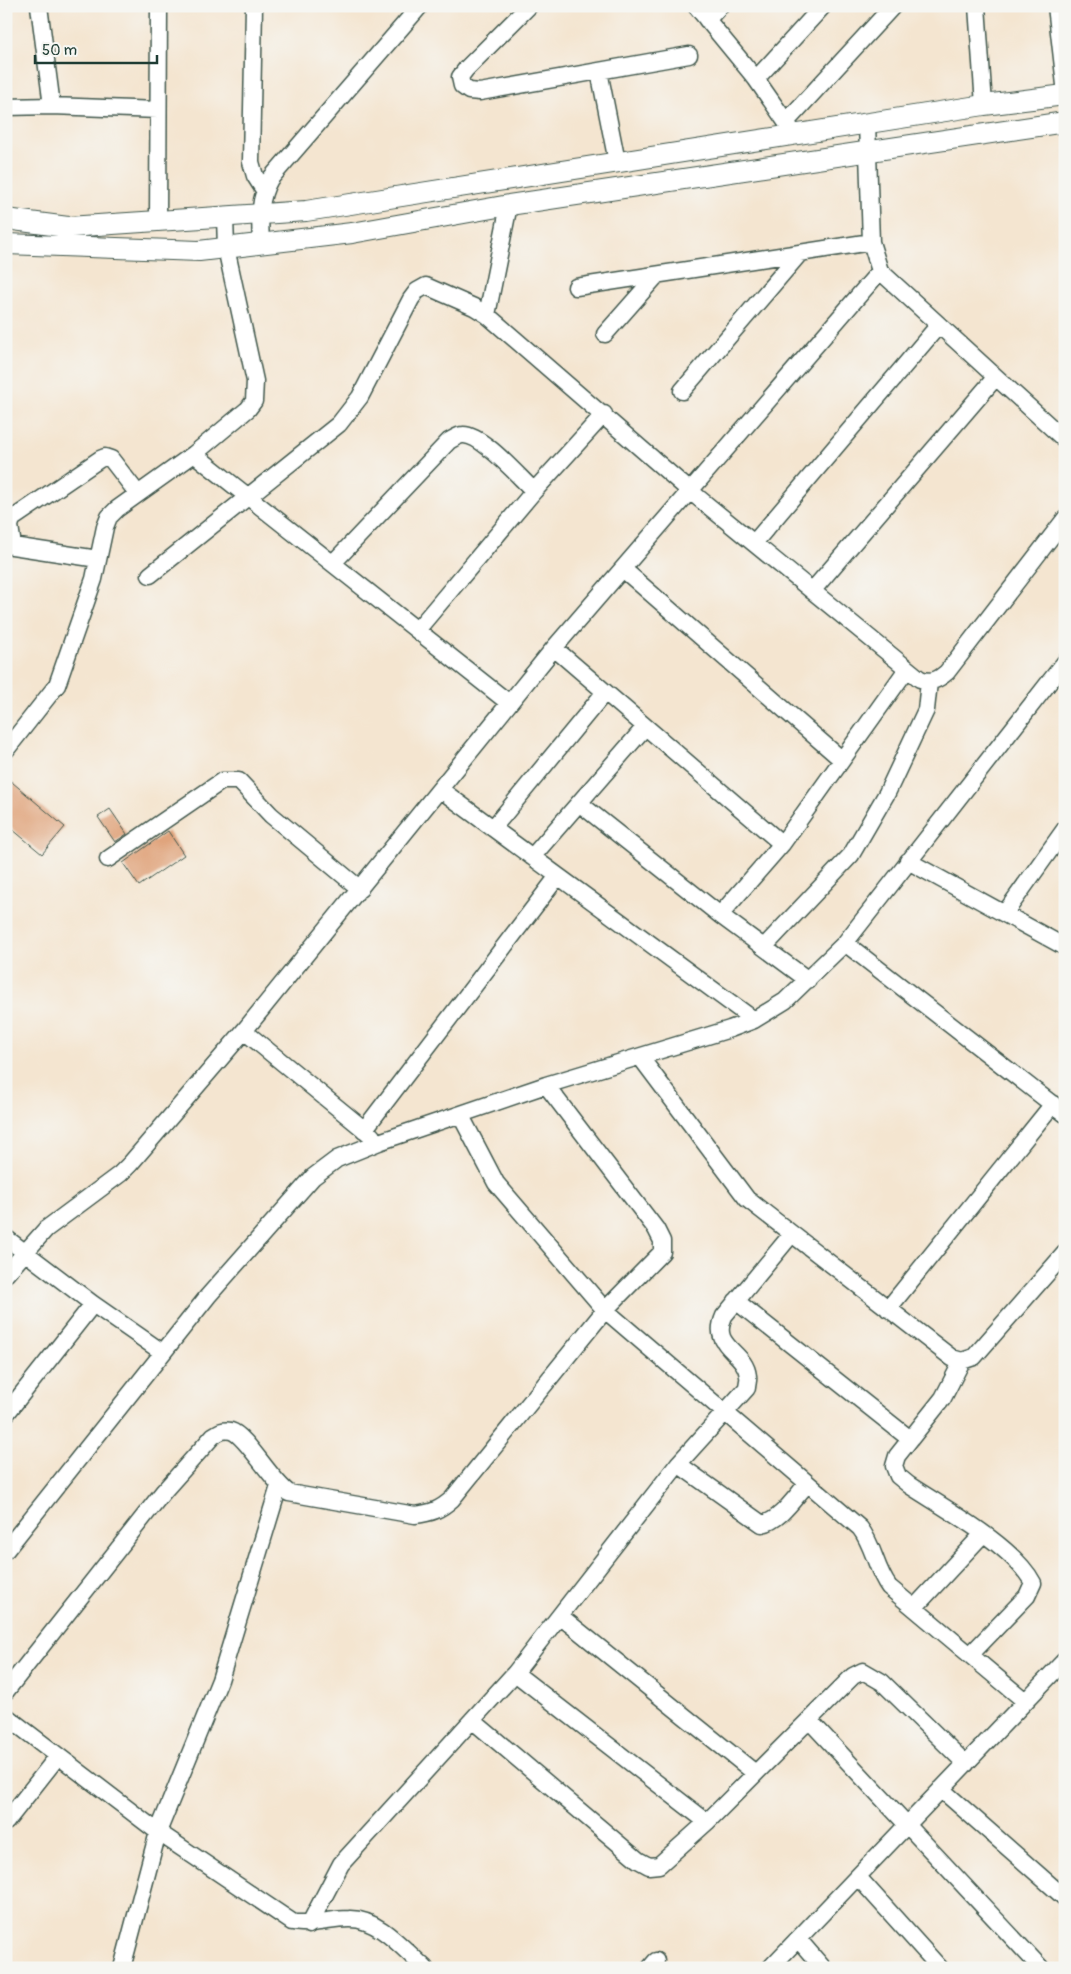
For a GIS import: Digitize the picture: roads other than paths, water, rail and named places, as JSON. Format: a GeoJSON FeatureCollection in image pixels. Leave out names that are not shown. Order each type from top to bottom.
{"type":"FeatureCollection","features":[{"type":"Feature","properties":{"kind":"main road"},"geometry":{"type":"LineString","coordinates":[[6,219],[68,227],[306,211],[617,162],[790,129],[867,124],[984,105],[1065,95]]}},
{"type":"Feature","properties":{"kind":"main road"},"geometry":{"type":"LineString","coordinates":[[6,244],[200,252],[352,233],[509,205],[1065,122]]}},
{"type":"Feature","properties":{"kind":"street"},"geometry":{"type":"LineString","coordinates":[[39,6],[52,106]]}},
{"type":"Feature","properties":{"kind":"street"},"geometry":{"type":"LineString","coordinates":[[158,221],[159,6]]}},
{"type":"Feature","properties":{"kind":"street"},"geometry":{"type":"LineString","coordinates":[[254,6],[251,162],[255,176],[264,190]]}},
{"type":"Feature","properties":{"kind":"street"},"geometry":{"type":"LineString","coordinates":[[261,244],[259,214],[264,190],[270,179],[420,6]]}},
{"type":"Feature","properties":{"kind":"street"},"geometry":{"type":"LineString","coordinates":[[529,6],[466,69],[460,78],[462,86],[469,91],[480,92],[689,55]]}},
{"type":"Feature","properties":{"kind":"street"},"geometry":{"type":"LineString","coordinates":[[696,6],[756,79],[790,129],[893,6]]}},
{"type":"Feature","properties":{"kind":"street"},"geometry":{"type":"LineString","coordinates":[[707,20],[720,6]]}},
{"type":"Feature","properties":{"kind":"street"},"geometry":{"type":"LineString","coordinates":[[756,79],[823,6]]}},
{"type":"Feature","properties":{"kind":"street"},"geometry":{"type":"LineString","coordinates":[[977,6],[984,105]]}},
{"type":"Feature","properties":{"kind":"street"},"geometry":{"type":"LineString","coordinates":[[1056,6],[1065,85]]}},
{"type":"Feature","properties":{"kind":"street"},"geometry":{"type":"LineString","coordinates":[[599,71],[617,162]]}},
{"type":"Feature","properties":{"kind":"street"},"geometry":{"type":"LineString","coordinates":[[6,107],[52,106],[158,110]]}},
{"type":"Feature","properties":{"kind":"street"},"geometry":{"type":"LineString","coordinates":[[867,124],[870,242],[880,271],[1065,440]]}},
{"type":"Feature","properties":{"kind":"street"},"geometry":{"type":"LineString","coordinates":[[487,315],[509,205]]}},
{"type":"Feature","properties":{"kind":"street"},"geometry":{"type":"LineString","coordinates":[[6,750],[57,684],[98,559],[109,517],[194,454],[248,409],[254,401],[255,382],[226,248],[225,216]]}},
{"type":"Feature","properties":{"kind":"street"},"geometry":{"type":"LineString","coordinates":[[576,287],[870,242]]}},
{"type":"Feature","properties":{"kind":"street"},"geometry":{"type":"LineString","coordinates":[[682,391],[800,253]]}},
{"type":"Feature","properties":{"kind":"street"},"geometry":{"type":"LineString","coordinates":[[6,1274],[46,1229],[120,1174],[244,1031],[441,790],[554,648],[880,271]]}},
{"type":"Feature","properties":{"kind":"street"},"geometry":{"type":"LineString","coordinates":[[605,334],[657,275]]}},
{"type":"Feature","properties":{"kind":"street"},"geometry":{"type":"LineString","coordinates":[[150,575],[339,424],[360,397],[417,291],[426,286],[474,307],[487,315],[690,490],[920,680],[929,682],[939,679],[947,672],[1065,519]]}},
{"type":"Feature","properties":{"kind":"street"},"geometry":{"type":"LineString","coordinates":[[754,543],[938,326]]}},
{"type":"Feature","properties":{"kind":"street"},"geometry":{"type":"LineString","coordinates":[[812,591],[996,378]]}},
{"type":"Feature","properties":{"kind":"street"},"geometry":{"type":"LineString","coordinates":[[417,630],[534,490],[604,414]]}},
{"type":"Feature","properties":{"kind":"street"},"geometry":{"type":"LineString","coordinates":[[332,563],[449,441],[461,434],[473,436],[485,444],[534,490]]}},
{"type":"Feature","properties":{"kind":"street"},"geometry":{"type":"LineString","coordinates":[[194,454],[509,703]]}},
{"type":"Feature","properties":{"kind":"street"},"geometry":{"type":"LineString","coordinates":[[98,559],[10,545],[12,519],[105,457],[111,459],[138,494]]}},
{"type":"Feature","properties":{"kind":"street"},"geometry":{"type":"LineString","coordinates":[[623,569],[841,759]]}},
{"type":"Feature","properties":{"kind":"street"},"geometry":{"type":"LineString","coordinates":[[554,648],[782,844]]}},
{"type":"Feature","properties":{"kind":"street"},"geometry":{"type":"LineString","coordinates":[[6,1550],[208,1296],[313,1177],[337,1159],[379,1142],[546,1086],[641,1058],[754,1020],[785,1001],[845,943],[1065,662]]}},
{"type":"Feature","properties":{"kind":"street"},"geometry":{"type":"LineString","coordinates":[[720,915],[782,844],[907,669]]}},
{"type":"Feature","properties":{"kind":"street"},"geometry":{"type":"LineString","coordinates":[[764,947],[851,855],[887,793],[926,710],[929,682]]}},
{"type":"Feature","properties":{"kind":"street"},"geometry":{"type":"LineString","coordinates":[[493,828],[604,692]]}},
{"type":"Feature","properties":{"kind":"street"},"geometry":{"type":"LineString","coordinates":[[532,857],[645,727]]}},
{"type":"Feature","properties":{"kind":"street"},"geometry":{"type":"LineString","coordinates":[[108,859],[222,781],[230,779],[239,781],[248,788],[271,815],[360,890]]}},
{"type":"Feature","properties":{"kind":"street"},"geometry":{"type":"LineString","coordinates":[[441,790],[754,1020]]}},
{"type":"Feature","properties":{"kind":"street"},"geometry":{"type":"LineString","coordinates":[[579,804],[720,915],[808,980]]}},
{"type":"Feature","properties":{"kind":"street"},"geometry":{"type":"LineString","coordinates":[[1005,913],[1065,829]]}},
{"type":"Feature","properties":{"kind":"street"},"geometry":{"type":"LineString","coordinates":[[908,861],[1065,947]]}},
{"type":"Feature","properties":{"kind":"street"},"geometry":{"type":"LineString","coordinates":[[364,1130],[558,876]]}},
{"type":"Feature","properties":{"kind":"street"},"geometry":{"type":"LineString","coordinates":[[845,943],[1059,1109],[888,1310]]}},
{"type":"Feature","properties":{"kind":"street"},"geometry":{"type":"LineString","coordinates":[[244,1031],[379,1142]]}},
{"type":"Feature","properties":{"kind":"street"},"geometry":{"type":"LineString","coordinates":[[641,1058],[734,1184],[757,1208],[888,1310],[952,1358],[962,1362]]}},
{"type":"Feature","properties":{"kind":"street"},"geometry":{"type":"LineString","coordinates":[[6,1691],[164,1491],[213,1436],[222,1430],[232,1431],[240,1437],[279,1486],[289,1493],[415,1515],[430,1514],[442,1509],[605,1310],[662,1252],[662,1241],[656,1229],[546,1086]]}},
{"type":"Feature","properties":{"kind":"street"},"geometry":{"type":"LineString","coordinates":[[461,1116],[496,1183],[605,1310],[722,1413],[860,1528],[869,1540],[881,1576],[889,1587],[1025,1701]]}},
{"type":"Feature","properties":{"kind":"street"},"geometry":{"type":"LineString","coordinates":[[309,1925],[340,1864],[515,1673],[678,1464],[722,1413],[747,1388],[748,1376],[743,1364],[723,1342],[719,1327],[724,1316],[791,1235]]}},
{"type":"Feature","properties":{"kind":"street"},"geometry":{"type":"LineString","coordinates":[[6,1238],[93,1304],[162,1352]]}},
{"type":"Feature","properties":{"kind":"street"},"geometry":{"type":"LineString","coordinates":[[970,1655],[1027,1596],[1033,1583],[1028,1574],[983,1534],[898,1476],[894,1466],[897,1456],[943,1398],[962,1362],[974,1357],[982,1349],[1065,1253]]}},
{"type":"Feature","properties":{"kind":"street"},"geometry":{"type":"LineString","coordinates":[[736,1302],[910,1439]]}},
{"type":"Feature","properties":{"kind":"street"},"geometry":{"type":"LineString","coordinates":[[6,1414],[93,1304]]}},
{"type":"Feature","properties":{"kind":"street"},"geometry":{"type":"LineString","coordinates":[[678,1464],[762,1524],[769,1523],[807,1484]]}},
{"type":"Feature","properties":{"kind":"street"},"geometry":{"type":"LineString","coordinates":[[122,1968],[158,1832],[220,1680],[279,1486]]}},
{"type":"Feature","properties":{"kind":"street"},"geometry":{"type":"LineString","coordinates":[[914,1608],[983,1534]]}},
{"type":"Feature","properties":{"kind":"street"},"geometry":{"type":"LineString","coordinates":[[560,1616],[755,1773]]}},
{"type":"Feature","properties":{"kind":"street"},"geometry":{"type":"LineString","coordinates":[[770,1968],[1025,1701],[1062,1668]]}},
{"type":"Feature","properties":{"kind":"street"},"geometry":{"type":"LineString","coordinates":[[472,1720],[638,1860],[649,1866],[658,1865],[707,1822],[853,1676],[863,1672],[882,1682],[966,1764]]}},
{"type":"Feature","properties":{"kind":"street"},"geometry":{"type":"LineString","coordinates":[[515,1673],[707,1822]]}},
{"type":"Feature","properties":{"kind":"street"},"geometry":{"type":"LineString","coordinates":[[6,1716],[158,1832],[292,1922],[309,1925],[349,1918],[366,1920],[379,1928],[425,1968]]}},
{"type":"Feature","properties":{"kind":"street"},"geometry":{"type":"LineString","coordinates":[[808,1720],[1041,1968]]}},
{"type":"Feature","properties":{"kind":"street"},"geometry":{"type":"LineString","coordinates":[[6,1822],[58,1756]]}},
{"type":"Feature","properties":{"kind":"street"},"geometry":{"type":"LineString","coordinates":[[941,1789],[1065,1898]]}},
{"type":"Feature","properties":{"kind":"street"},"geometry":{"type":"LineString","coordinates":[[858,1877],[940,1968]]}},
{"type":"Feature","properties":{"kind":"street"},"geometry":{"type":"LineString","coordinates":[[798,1939],[823,1968]]}}]}
